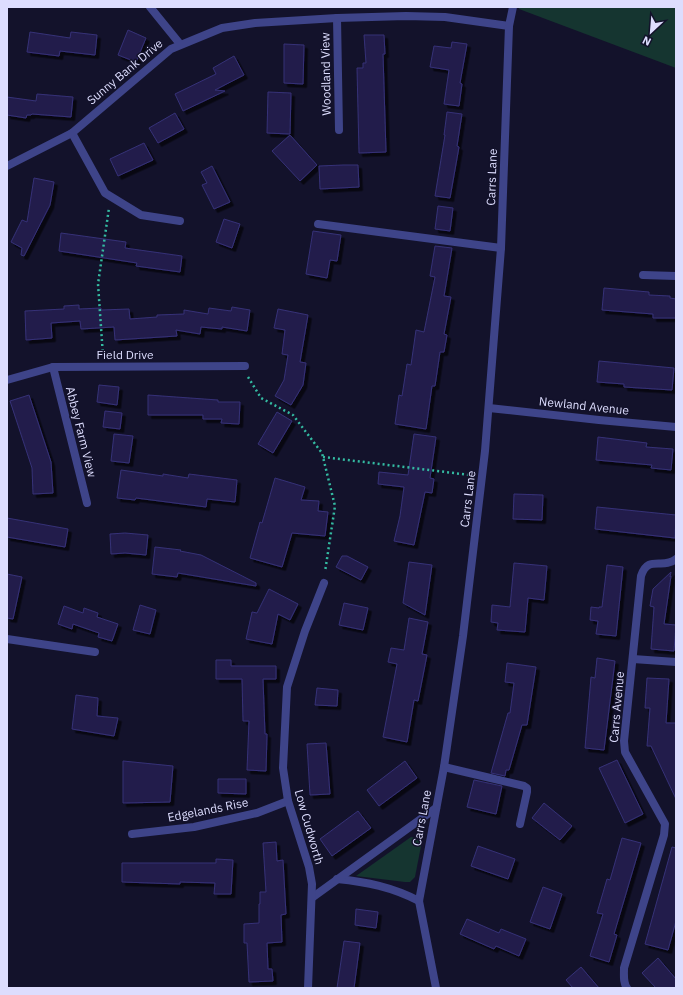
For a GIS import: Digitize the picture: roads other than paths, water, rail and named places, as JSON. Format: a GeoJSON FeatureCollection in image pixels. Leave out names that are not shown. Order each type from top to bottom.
{"type":"FeatureCollection","features":[{"type":"Feature","properties":{"kind":"street"},"geometry":{"type":"LineString","coordinates":[[150,7],[180,44]]}},
{"type":"Feature","properties":{"kind":"street","name":"Carrs Lane"},"geometry":{"type":"LineString","coordinates":[[436,988],[419,901],[444,767],[463,636],[482,477],[489,408],[501,248],[509,26],[513,7]]}},
{"type":"Feature","properties":{"kind":"street","name":"Sunny Bank Drive"},"geometry":{"type":"LineString","coordinates":[[7,166],[72,133],[171,49],[222,28],[255,23],[406,16],[446,17],[509,26]]}},
{"type":"Feature","properties":{"kind":"street","name":"Woodland View"},"geometry":{"type":"LineString","coordinates":[[337,18],[339,130]]}},
{"type":"Feature","properties":{"kind":"street"},"geometry":{"type":"LineString","coordinates":[[72,133],[105,193],[141,216],[180,220]]}},
{"type":"Feature","properties":{"kind":"street"},"geometry":{"type":"LineString","coordinates":[[318,224],[501,248]]}},
{"type":"Feature","properties":{"kind":"street"},"geometry":{"type":"LineString","coordinates":[[643,275],[676,276]]}},
{"type":"Feature","properties":{"kind":"street","name":"Field Drive"},"geometry":{"type":"LineString","coordinates":[[7,380],[52,367],[242,366]]}},
{"type":"Feature","properties":{"kind":"street","name":"Abbey Farm View"},"geometry":{"type":"LineString","coordinates":[[52,367],[87,503]]}},
{"type":"Feature","properties":{"kind":"street","name":"Newland Avenue"},"geometry":{"type":"LineString","coordinates":[[489,408],[676,427]]}},
{"type":"Feature","properties":{"kind":"street","name":"Carrs Avenue"},"geometry":{"type":"LineString","coordinates":[[627,988],[625,986],[624,968],[664,835],[665,824],[625,752],[624,741],[641,576],[643,569],[649,564],[672,563],[676,559]]}},
{"type":"Feature","properties":{"kind":"street","name":"Low Cudworth"},"geometry":{"type":"LineString","coordinates":[[308,988],[313,897],[312,884],[309,867],[288,801],[283,768],[288,688],[305,632],[324,582]]}},
{"type":"Feature","properties":{"kind":"street"},"geometry":{"type":"LineString","coordinates":[[7,638],[95,652]]}},
{"type":"Feature","properties":{"kind":"street"},"geometry":{"type":"LineString","coordinates":[[633,659],[676,662]]}},
{"type":"Feature","properties":{"kind":"street"},"geometry":{"type":"LineString","coordinates":[[444,767],[524,786],[526,788],[526,792],[520,824]]}},
{"type":"Feature","properties":{"kind":"street","name":"Edgelands Rise"},"geometry":{"type":"LineString","coordinates":[[132,834],[194,827],[257,812],[288,801]]}},
{"type":"Feature","properties":{"kind":"street"},"geometry":{"type":"LineString","coordinates":[[313,897],[436,808]]}},
{"type":"Feature","properties":{"kind":"street"},"geometry":{"type":"LineString","coordinates":[[337,879],[383,886],[402,892],[419,901]]}}]}
